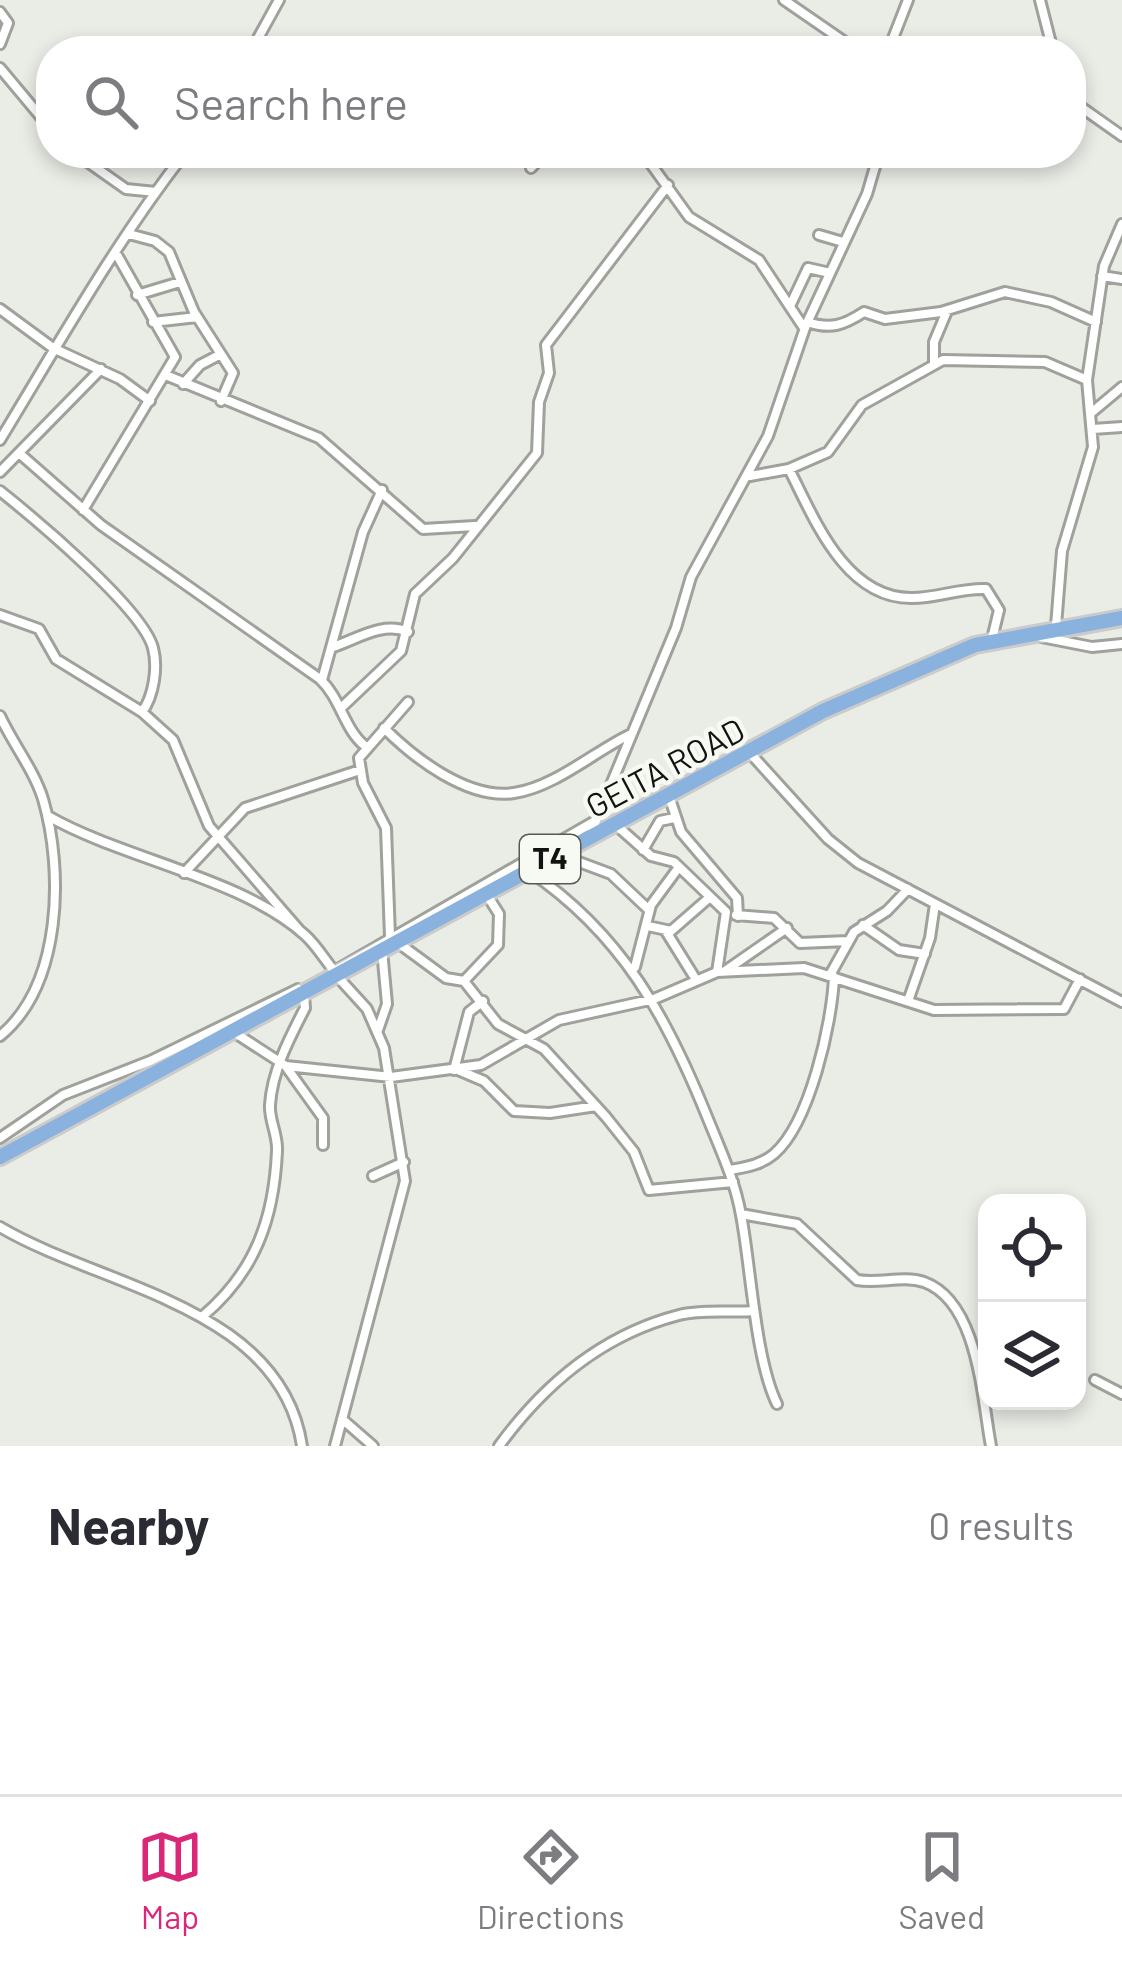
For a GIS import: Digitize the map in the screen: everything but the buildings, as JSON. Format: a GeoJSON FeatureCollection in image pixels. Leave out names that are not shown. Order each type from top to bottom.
{"type":"FeatureCollection","features":[{"type":"Feature","properties":{"kind":"highway","name":"GEITA ROAD"},"geometry":{"type":"LineString","coordinates":[[0,1157],[586,841],[608,822],[668,796],[823,711],[992,641],[1118,617]]}},
{"type":"Feature","properties":{"kind":"street"},"geometry":{"type":"LineString","coordinates":[[259,36],[279,0]]}},
{"type":"Feature","properties":{"kind":"street"},"geometry":{"type":"LineString","coordinates":[[784,0],[836,36]]}},
{"type":"Feature","properties":{"kind":"street"},"geometry":{"type":"LineString","coordinates":[[894,36],[908,0]]}},
{"type":"Feature","properties":{"kind":"street"},"geometry":{"type":"LineString","coordinates":[[1040,0],[1049,36]]}},
{"type":"Feature","properties":{"kind":"street"},"geometry":{"type":"LineString","coordinates":[[0,12],[8,23],[0,44]]}},
{"type":"Feature","properties":{"kind":"street"},"geometry":{"type":"LineString","coordinates":[[0,68],[36,111]]}},
{"type":"Feature","properties":{"kind":"street"},"geometry":{"type":"LineString","coordinates":[[1086,111],[1122,136]]}},
{"type":"Feature","properties":{"kind":"street"},"geometry":{"type":"LineString","coordinates":[[95,168],[117,184],[156,192]]}},
{"type":"Feature","properties":{"kind":"street"},"geometry":{"type":"LineString","coordinates":[[0,440],[29,398],[53,348],[173,168]]}},
{"type":"Feature","properties":{"kind":"street"},"geometry":{"type":"LineString","coordinates":[[655,168],[700,227],[759,260],[806,326]]}},
{"type":"Feature","properties":{"kind":"street"},"geometry":{"type":"LineString","coordinates":[[390,943],[608,822],[633,733],[692,577],[778,411],[806,326],[873,168]]}},
{"type":"Feature","properties":{"kind":"street"},"geometry":{"type":"LineString","coordinates":[[342,707],[401,651],[415,594],[454,558],[537,453],[539,402],[549,373],[546,345],[668,185]]}},
{"type":"Feature","properties":{"kind":"street"},"geometry":{"type":"LineString","coordinates":[[1056,626],[1061,551],[1089,471],[1093,429],[1088,380],[1102,276],[1111,239],[1122,224]]}},
{"type":"Feature","properties":{"kind":"street"},"geometry":{"type":"LineString","coordinates":[[129,234],[163,246],[196,317],[233,374],[221,401]]}},
{"type":"Feature","properties":{"kind":"street"},"geometry":{"type":"LineString","coordinates":[[819,236],[833,244],[844,242]]}},
{"type":"Feature","properties":{"kind":"street"},"geometry":{"type":"LineString","coordinates":[[83,510],[168,376],[175,357],[117,255]]}},
{"type":"Feature","properties":{"kind":"street"},"geometry":{"type":"LineString","coordinates":[[790,305],[809,267],[830,273]]}},
{"type":"Feature","properties":{"kind":"street"},"geometry":{"type":"LineString","coordinates":[[1102,276],[1122,279]]}},
{"type":"Feature","properties":{"kind":"street"},"geometry":{"type":"LineString","coordinates":[[137,296],[180,282]]}},
{"type":"Feature","properties":{"kind":"street"},"geometry":{"type":"LineString","coordinates":[[806,326],[848,324],[864,312],[885,319],[947,311],[1005,292],[1051,302],[1096,322]]}},
{"type":"Feature","properties":{"kind":"street"},"geometry":{"type":"LineString","coordinates":[[0,309],[53,348],[100,369],[149,401]]}},
{"type":"Feature","properties":{"kind":"street"},"geometry":{"type":"LineString","coordinates":[[934,364],[934,342],[947,311]]}},
{"type":"Feature","properties":{"kind":"street"},"geometry":{"type":"LineString","coordinates":[[153,322],[196,317]]}},
{"type":"Feature","properties":{"kind":"street"},"geometry":{"type":"LineString","coordinates":[[182,384],[200,365],[221,355]]}},
{"type":"Feature","properties":{"kind":"street"},"geometry":{"type":"LineString","coordinates":[[748,476],[789,469],[827,452],[862,405],[934,364],[1002,358],[1045,362],[1088,380]]}},
{"type":"Feature","properties":{"kind":"street"},"geometry":{"type":"LineString","coordinates":[[0,472],[100,369]]}},
{"type":"Feature","properties":{"kind":"street"},"geometry":{"type":"LineString","coordinates":[[168,376],[221,401],[298,426],[335,448],[344,465],[382,490],[429,532],[477,526]]}},
{"type":"Feature","properties":{"kind":"street"},"geometry":{"type":"LineString","coordinates":[[1090,413],[1122,387]]}},
{"type":"Feature","properties":{"kind":"street"},"geometry":{"type":"LineString","coordinates":[[1093,429],[1122,427]]}},
{"type":"Feature","properties":{"kind":"street"},"geometry":{"type":"LineString","coordinates":[[19,453],[83,510],[322,680],[364,746]]}},
{"type":"Feature","properties":{"kind":"street"},"geometry":{"type":"LineString","coordinates":[[789,469],[838,556],[866,584],[909,598],[986,589],[999,610],[992,641]]}},
{"type":"Feature","properties":{"kind":"street"},"geometry":{"type":"LineString","coordinates":[[322,680],[363,532],[382,490]]}},
{"type":"Feature","properties":{"kind":"street"},"geometry":{"type":"LineString","coordinates":[[0,491],[92,573],[146,632],[154,649],[154,674],[142,712]]}},
{"type":"Feature","properties":{"kind":"street"},"geometry":{"type":"LineString","coordinates":[[0,615],[39,629],[56,659],[142,712],[173,740],[197,807],[352,988],[377,1030],[391,1077],[404,1162],[396,1232],[335,1446]]}},
{"type":"Feature","properties":{"kind":"street"},"geometry":{"type":"LineString","coordinates":[[332,647],[361,633],[397,627],[408,632]]}},
{"type":"Feature","properties":{"kind":"street"},"geometry":{"type":"LineString","coordinates":[[1020,633],[1092,647],[1122,644]]}},
{"type":"Feature","properties":{"kind":"street"},"geometry":{"type":"LineString","coordinates":[[377,1030],[387,1004],[390,943],[386,828],[360,770],[364,746],[408,701]]}},
{"type":"Feature","properties":{"kind":"street"},"geometry":{"type":"LineString","coordinates":[[0,716],[46,815],[55,868],[50,935],[23,1014],[0,1036]]}},
{"type":"Feature","properties":{"kind":"street"},"geometry":{"type":"LineString","coordinates":[[384,728],[427,765],[483,789],[511,794],[633,733]]}},
{"type":"Feature","properties":{"kind":"street"},"geometry":{"type":"LineString","coordinates":[[750,753],[843,853],[1122,1002]]}},
{"type":"Feature","properties":{"kind":"street"},"geometry":{"type":"LineString","coordinates":[[184,872],[245,808],[360,770]]}},
{"type":"Feature","properties":{"kind":"street"},"geometry":{"type":"LineString","coordinates":[[668,796],[674,818],[737,898],[738,916]]}},
{"type":"Feature","properties":{"kind":"street"},"geometry":{"type":"LineString","coordinates":[[46,815],[96,843],[184,872],[302,932]]}},
{"type":"Feature","properties":{"kind":"street"},"geometry":{"type":"LineString","coordinates":[[643,850],[660,821],[674,818]]}},
{"type":"Feature","properties":{"kind":"street"},"geometry":{"type":"LineString","coordinates":[[608,822],[643,850],[679,867],[727,914],[768,916],[800,943],[848,941]]}},
{"type":"Feature","properties":{"kind":"street"},"geometry":{"type":"LineString","coordinates":[[560,854],[619,879],[650,911]]}},
{"type":"Feature","properties":{"kind":"street"},"geometry":{"type":"LineString","coordinates":[[634,969],[650,911],[679,867]]}},
{"type":"Feature","properties":{"kind":"street"},"geometry":{"type":"LineString","coordinates":[[529,871],[573,903],[634,969],[654,999],[734,1182],[754,1311],[777,1404]]}},
{"type":"Feature","properties":{"kind":"street"},"geometry":{"type":"LineString","coordinates":[[729,1171],[757,1165],[782,1146],[826,1047],[832,976],[848,941],[862,924],[887,911],[908,889]]}},
{"type":"Feature","properties":{"kind":"street"},"geometry":{"type":"LineString","coordinates":[[464,981],[499,945],[499,914],[486,894]]}},
{"type":"Feature","properties":{"kind":"street"},"geometry":{"type":"LineString","coordinates":[[667,933],[710,897]]}},
{"type":"Feature","properties":{"kind":"street"},"geometry":{"type":"LineString","coordinates":[[908,1001],[925,954],[934,903]]}},
{"type":"Feature","properties":{"kind":"street"},"geometry":{"type":"LineString","coordinates":[[720,972],[727,914]]}},
{"type":"Feature","properties":{"kind":"street"},"geometry":{"type":"LineString","coordinates":[[862,924],[898,950],[925,954]]}},
{"type":"Feature","properties":{"kind":"street"},"geometry":{"type":"LineString","coordinates":[[648,926],[667,933],[695,978]]}},
{"type":"Feature","properties":{"kind":"street"},"geometry":{"type":"LineString","coordinates":[[720,972],[787,928]]}},
{"type":"Feature","properties":{"kind":"street"},"geometry":{"type":"LineString","coordinates":[[390,943],[446,978],[464,981],[498,1024],[529,1038],[634,1152],[649,1190],[734,1182]]}},
{"type":"Feature","properties":{"kind":"street"},"geometry":{"type":"LineString","coordinates":[[283,1065],[391,1077],[456,1070],[494,1060],[559,1020],[654,999],[695,978],[720,972],[795,967],[934,1010],[1059,1012],[1081,979]]}},
{"type":"Feature","properties":{"kind":"street"},"geometry":{"type":"LineString","coordinates":[[0,1138],[63,1095],[150,1061],[336,974]]}},
{"type":"Feature","properties":{"kind":"street"},"geometry":{"type":"LineString","coordinates":[[203,1316],[234,1289],[253,1263],[275,1179],[277,1133],[269,1111],[304,1008],[304,992]]}},
{"type":"Feature","properties":{"kind":"street"},"geometry":{"type":"LineString","coordinates":[[456,1070],[469,1012],[483,1001]]}},
{"type":"Feature","properties":{"kind":"street"},"geometry":{"type":"LineString","coordinates":[[232,1031],[283,1065],[323,1118],[323,1144]]}},
{"type":"Feature","properties":{"kind":"street"},"geometry":{"type":"LineString","coordinates":[[456,1070],[484,1081],[514,1111],[550,1114],[596,1106]]}},
{"type":"Feature","properties":{"kind":"street"},"geometry":{"type":"LineString","coordinates":[[373,1176],[404,1162]]}},
{"type":"Feature","properties":{"kind":"street"},"geometry":{"type":"LineString","coordinates":[[741,1214],[797,1224],[857,1280],[914,1280],[937,1289],[977,1353],[991,1446]]}},
{"type":"Feature","properties":{"kind":"street"},"geometry":{"type":"LineString","coordinates":[[0,1227],[203,1316],[238,1340],[289,1395],[302,1446]]}},
{"type":"Feature","properties":{"kind":"street"},"geometry":{"type":"LineString","coordinates":[[499,1446],[526,1411],[593,1351],[681,1314],[754,1311]]}},
{"type":"Feature","properties":{"kind":"street"},"geometry":{"type":"LineString","coordinates":[[1095,1380],[1122,1394]]}},
{"type":"Feature","properties":{"kind":"street"},"geometry":{"type":"LineString","coordinates":[[342,1419],[373,1446]]}}]}
